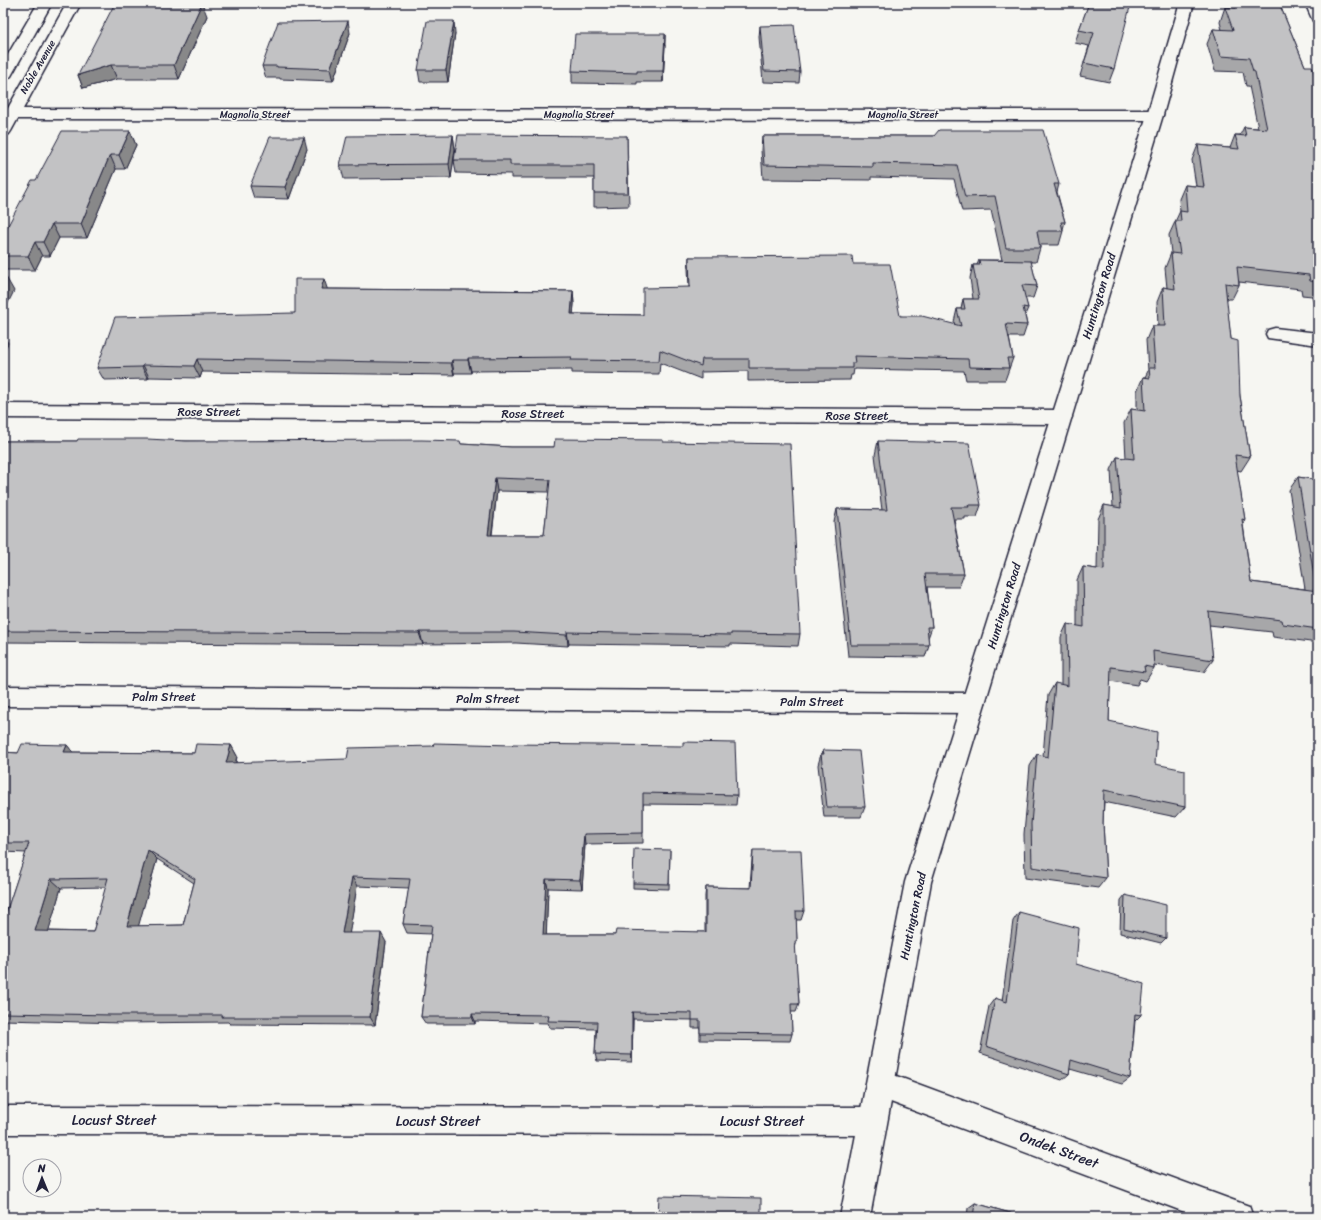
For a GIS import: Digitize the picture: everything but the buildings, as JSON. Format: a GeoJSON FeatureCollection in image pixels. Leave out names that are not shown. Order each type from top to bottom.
{"type":"FeatureCollection","features":[{"type":"Feature","properties":{"kind":"street"},"geometry":{"type":"LineString","coordinates":[[3,76],[45,3]]}},
{"type":"Feature","properties":{"kind":"street","name":"Noble Avenue"},"geometry":{"type":"LineString","coordinates":[[3,131],[7,114],[74,3]]}},
{"type":"Feature","properties":{"kind":"street","name":"Huntington Road"},"geometry":{"type":"LineString","coordinates":[[855,1217],[918,882],[1155,114],[1187,3]]}},
{"type":"Feature","properties":{"kind":"street"},"geometry":{"type":"LineString","coordinates":[[1312,3],[1318,18]]}},
{"type":"Feature","properties":{"kind":"street","name":"Magnolia Street"},"geometry":{"type":"LineString","coordinates":[[7,114],[1155,114]]}},
{"type":"Feature","properties":{"kind":"street"},"geometry":{"type":"LineString","coordinates":[[1275,334],[1318,339]]}},
{"type":"Feature","properties":{"kind":"street","name":"Rose Street"},"geometry":{"type":"LineString","coordinates":[[3,411],[1062,417]]}},
{"type":"Feature","properties":{"kind":"street","name":"Palm Street"},"geometry":{"type":"LineString","coordinates":[[3,696],[973,703]]}},
{"type":"Feature","properties":{"kind":"street","name":"Ondek Street"},"geometry":{"type":"LineString","coordinates":[[880,1084],[1238,1217]]}},
{"type":"Feature","properties":{"kind":"street","name":"Locust Street"},"geometry":{"type":"LineString","coordinates":[[3,1120],[872,1121]]}}]}
